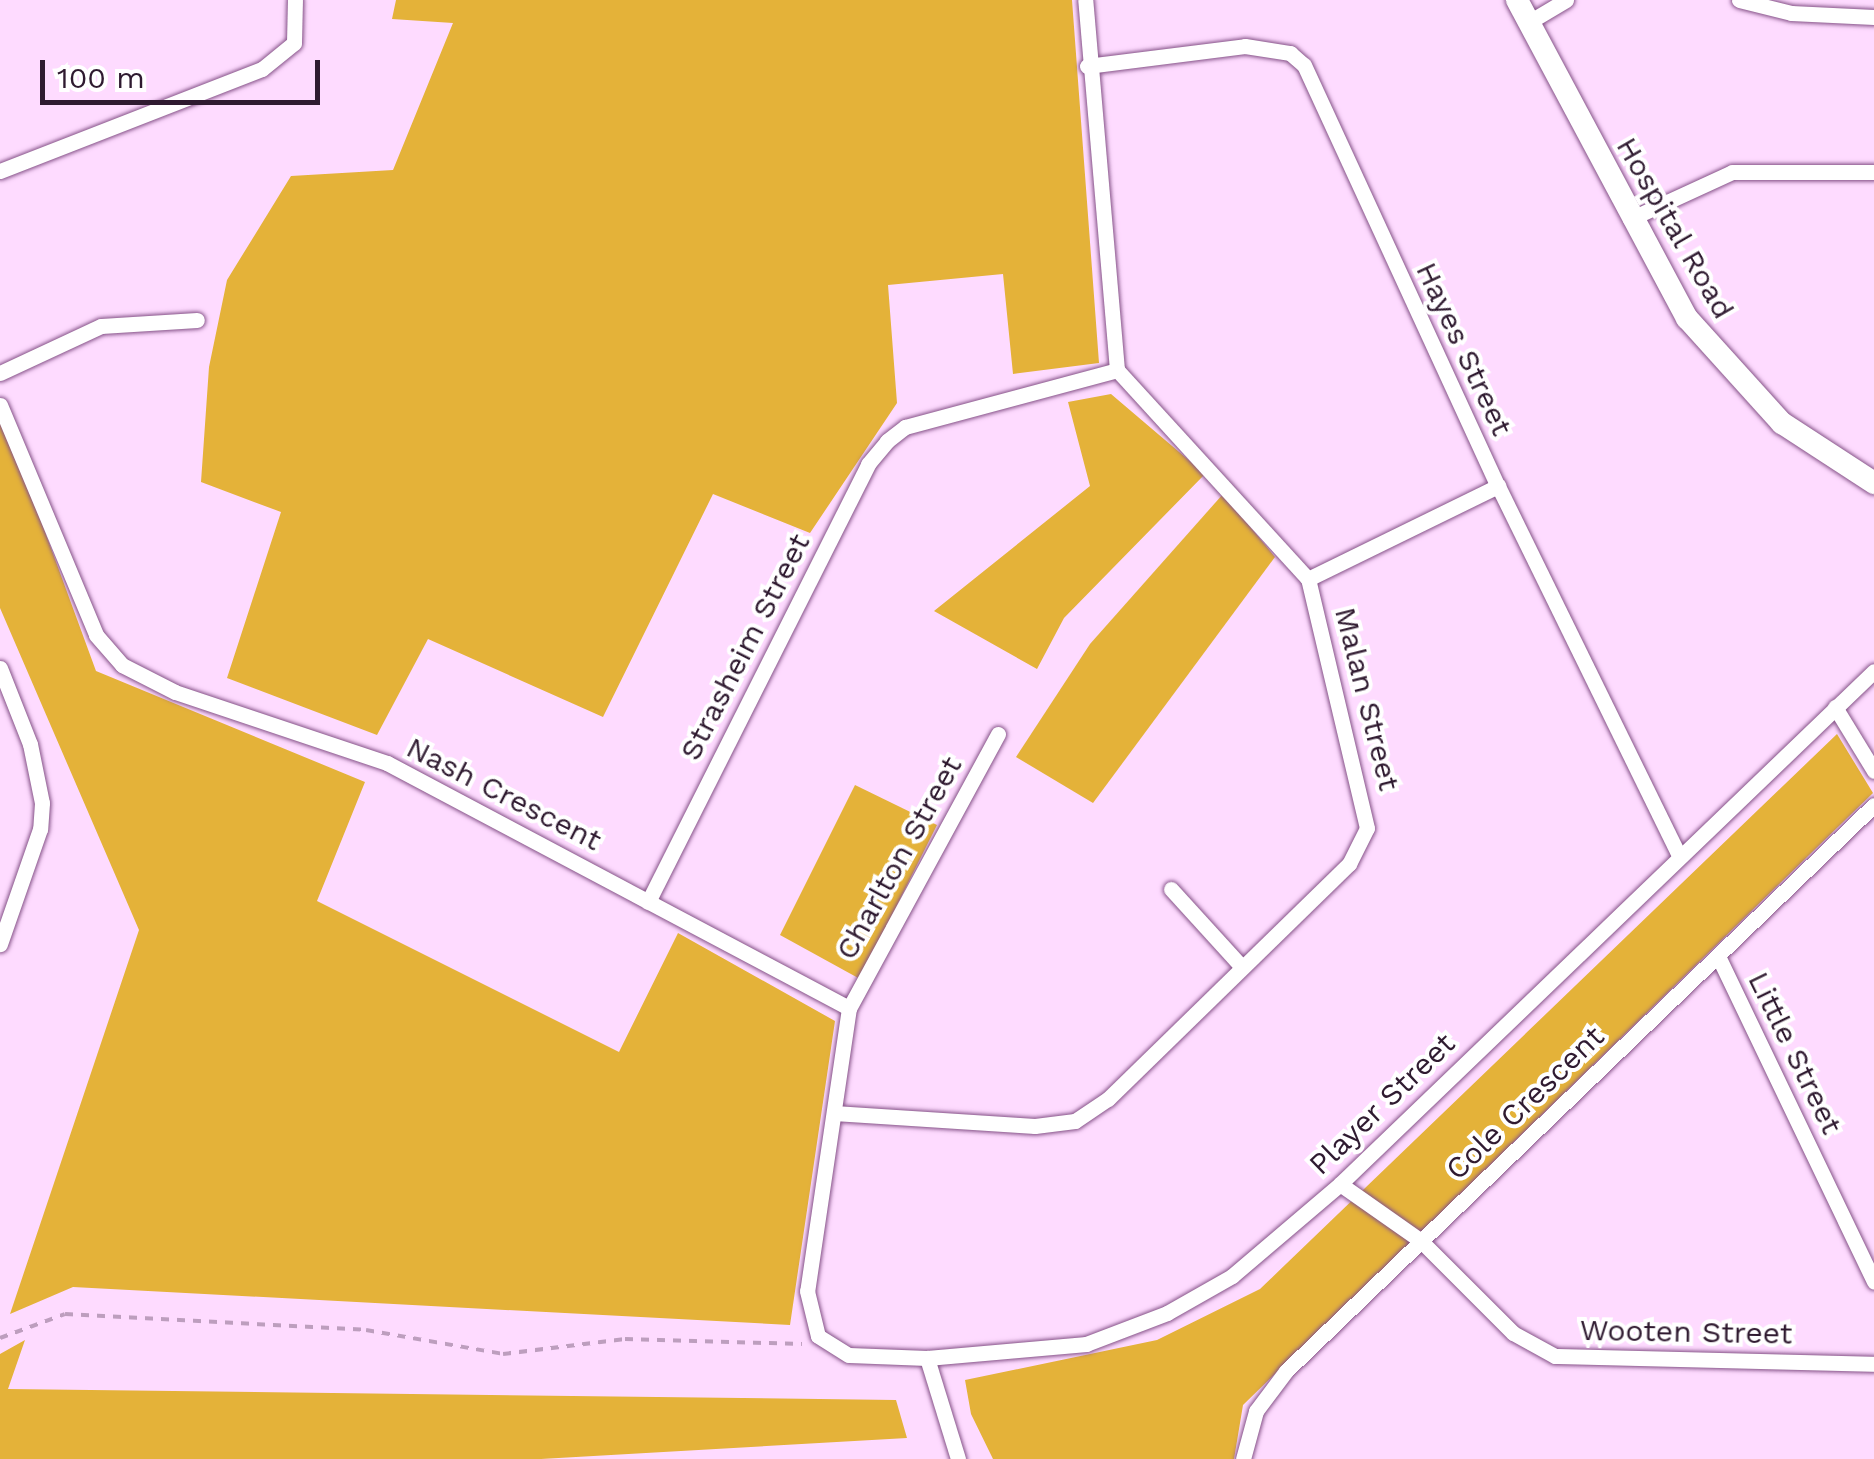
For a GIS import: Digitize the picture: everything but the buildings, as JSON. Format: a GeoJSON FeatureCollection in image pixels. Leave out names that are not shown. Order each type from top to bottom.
{"type":"FeatureCollection","features":[{"type":"Feature","properties":{"kind":"main road","name":"Hospital Road"},"geometry":{"type":"LineString","coordinates":[[1517,0],[1630,219],[1719,359],[1782,424],[1874,483]]}},
{"type":"Feature","properties":{"kind":"street"},"geometry":{"type":"LineString","coordinates":[[0,171],[262,69],[294,42],[295,0]]}},
{"type":"Feature","properties":{"kind":"street"},"geometry":{"type":"LineString","coordinates":[[1085,0],[1087,66],[1118,370]]}},
{"type":"Feature","properties":{"kind":"street"},"geometry":{"type":"LineString","coordinates":[[1529,22],[1566,0]]}},
{"type":"Feature","properties":{"kind":"street"},"geometry":{"type":"LineString","coordinates":[[1739,0],[1791,13],[1874,17]]}},
{"type":"Feature","properties":{"kind":"street","name":"Hayes Street"},"geometry":{"type":"LineString","coordinates":[[1087,66],[1245,46],[1290,53],[1304,65],[1498,486],[1678,854]]}},
{"type":"Feature","properties":{"kind":"street"},"geometry":{"type":"LineString","coordinates":[[1630,219],[1732,172],[1874,172]]}},
{"type":"Feature","properties":{"kind":"street"},"geometry":{"type":"LineString","coordinates":[[0,373],[101,326],[197,320]]}},
{"type":"Feature","properties":{"kind":"street","name":"Strasheim Street"},"geometry":{"type":"LineString","coordinates":[[648,902],[868,464],[905,427],[1118,370]]}},
{"type":"Feature","properties":{"kind":"street","name":"Malan Street"},"geometry":{"type":"LineString","coordinates":[[834,1113],[1035,1126],[1075,1121],[1108,1099],[1350,864],[1367,828],[1308,578],[1118,370]]}},
{"type":"Feature","properties":{"kind":"street","name":"Nash Crescent"},"geometry":{"type":"LineString","coordinates":[[0,405],[96,634],[122,665],[175,692],[387,764],[849,1008]]}},
{"type":"Feature","properties":{"kind":"street"},"geometry":{"type":"LineString","coordinates":[[1308,578],[1498,486]]}},
{"type":"Feature","properties":{"kind":"street"},"geometry":{"type":"LineString","coordinates":[[0,668],[30,744],[42,803],[40,829],[0,944]]}},
{"type":"Feature","properties":{"kind":"street","name":"Player Street"},"geometry":{"type":"LineString","coordinates":[[825,1344],[864,1358],[926,1358],[1086,1344],[1167,1313],[1232,1276],[1340,1184],[1678,854],[1874,670]]}},
{"type":"Feature","properties":{"kind":"street"},"geometry":{"type":"LineString","coordinates":[[1835,708],[1874,771]]}},
{"type":"Feature","properties":{"kind":"street","name":"Charlton Street"},"geometry":{"type":"LineString","coordinates":[[849,1008],[998,734]]}},
{"type":"Feature","properties":{"kind":"street","name":"Cole Crescent"},"geometry":{"type":"LineString","coordinates":[[1243,1459],[1251,1424],[1272,1387],[1874,805]]}},
{"type":"Feature","properties":{"kind":"street"},"geometry":{"type":"LineString","coordinates":[[1171,889],[1242,968]]}},
{"type":"Feature","properties":{"kind":"street","name":"Little Street"},"geometry":{"type":"LineString","coordinates":[[1718,956],[1874,1282]]}},
{"type":"Feature","properties":{"kind":"street"},"geometry":{"type":"LineString","coordinates":[[825,1344],[810,1319],[808,1291],[849,1008]]}},
{"type":"Feature","properties":{"kind":"street","name":"Wooten Street"},"geometry":{"type":"LineString","coordinates":[[1340,1184],[1421,1241],[1514,1332],[1555,1356],[1874,1364]]}},
{"type":"Feature","properties":{"kind":"street"},"geometry":{"type":"LineString","coordinates":[[926,1358],[958,1459]]}},
{"type":"Feature","properties":{"kind":"path"},"geometry":{"type":"LineString","coordinates":[[0,1338],[65,1314],[366,1330],[503,1354],[625,1339],[825,1344]]}},
{"type":"Feature","properties":{"kind":"shaded area"},"geometry":{"type":"Polygon","coordinates":[[[396,0],[1072,0],[1099,363],[1013,374],[1003,274],[888,285],[897,403],[810,533],[713,494],[603,717],[428,639],[377,735],[227,678],[281,512],[201,482],[209,367],[227,280],[291,176],[393,170],[453,23],[392,19],[396,0]]]}},
{"type":"Feature","properties":{"kind":"shaded area"},"geometry":{"type":"Polygon","coordinates":[[[1111,394],[1205,474],[1064,618],[1037,669],[934,611],[1090,486],[1068,402],[1111,394]]]}},
{"type":"Feature","properties":{"kind":"shaded area"},"geometry":{"type":"Polygon","coordinates":[[[0,409],[96,671],[365,782],[317,901],[619,1052],[678,933],[835,1021],[790,1325],[73,1287],[10,1314],[139,930],[0,608],[0,409]]]}},
{"type":"Feature","properties":{"kind":"shaded area"},"geometry":{"type":"Polygon","coordinates":[[[1223,494],[1275,557],[1093,803],[1016,757],[1090,644],[1223,494]]]}},
{"type":"Feature","properties":{"kind":"shaded area"},"geometry":{"type":"Polygon","coordinates":[[[1837,734],[1873,793],[1243,1405],[1234,1459],[993,1459],[971,1414],[965,1380],[1157,1340],[1260,1289],[1837,734]]]}},
{"type":"Feature","properties":{"kind":"shaded area"},"geometry":{"type":"Polygon","coordinates":[[[855,785],[937,825],[860,979],[780,935],[855,785]]]}},
{"type":"Feature","properties":{"kind":"shaded area"},"geometry":{"type":"Polygon","coordinates":[[[25,1340],[8,1389],[896,1400],[907,1438],[541,1459],[0,1459],[0,1354],[25,1340]]]}}]}
